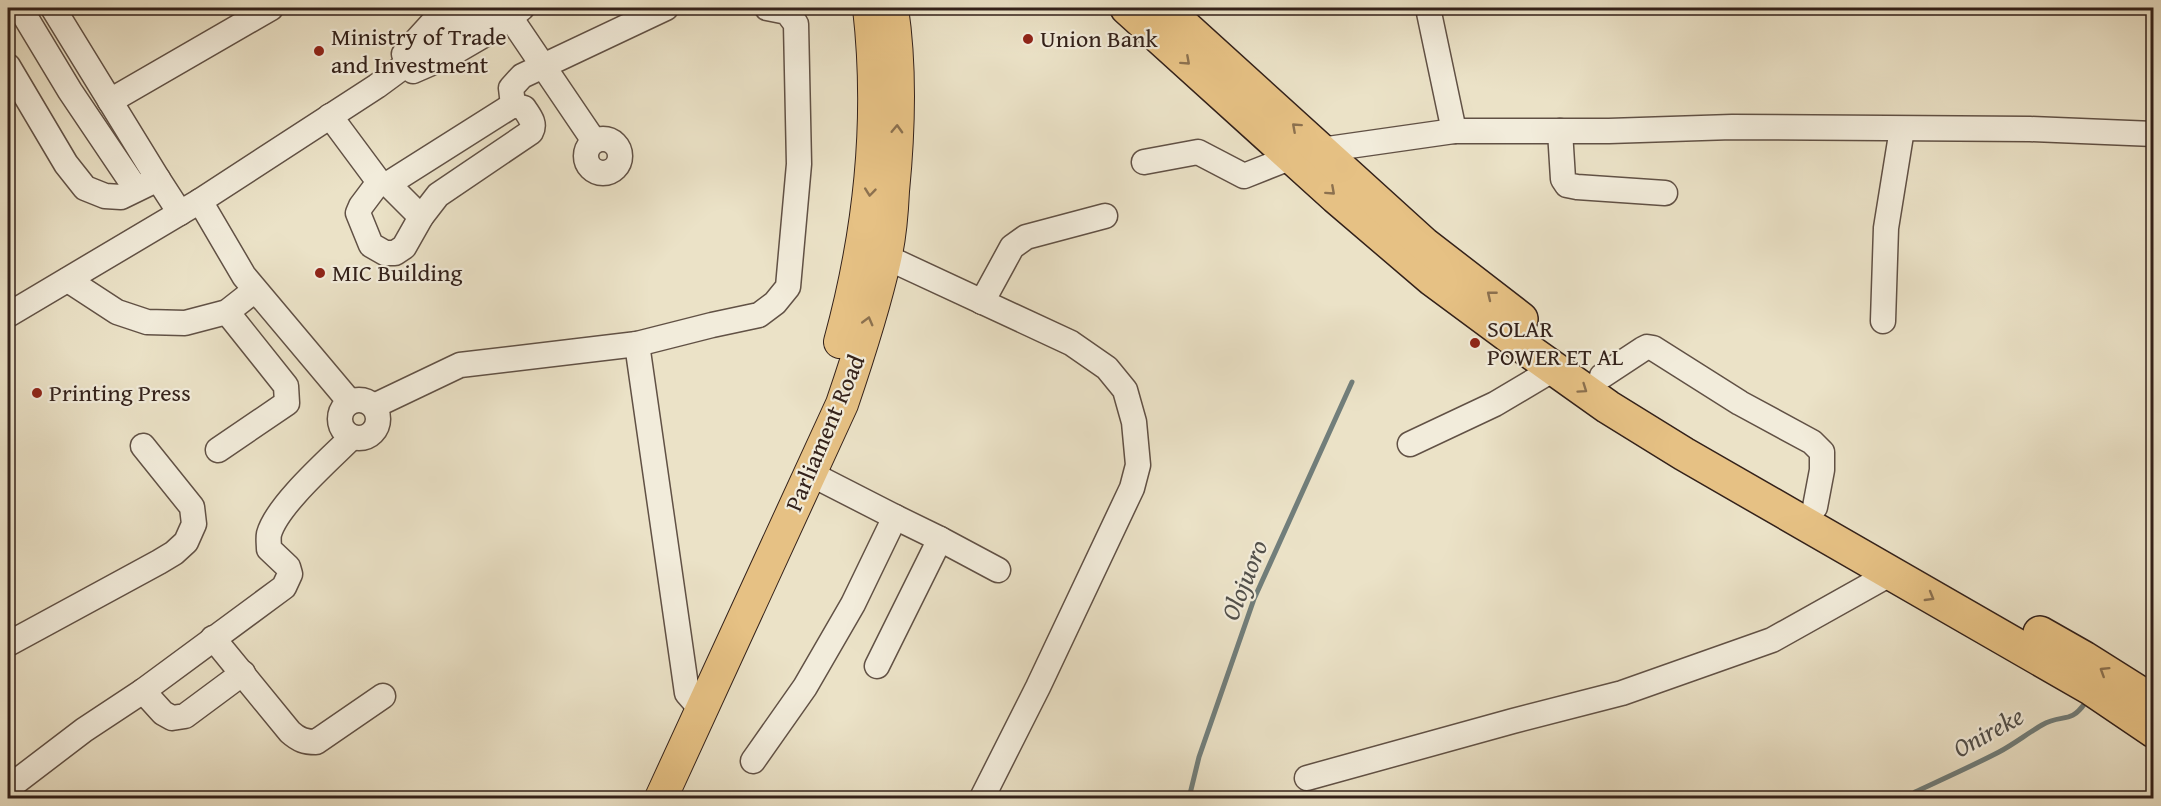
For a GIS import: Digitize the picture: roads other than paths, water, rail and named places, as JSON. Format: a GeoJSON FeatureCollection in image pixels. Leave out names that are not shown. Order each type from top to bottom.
{"type":"FeatureCollection","features":[{"type":"Feature","properties":{"kind":"highway"},"geometry":{"type":"LineString","coordinates":[[1127,8],[1306,158],[1424,244],[1518,317],[1602,376],[1697,437],[1815,507],[2084,658],[2154,702]]}},
{"type":"Feature","properties":{"kind":"highway"},"geometry":{"type":"LineString","coordinates":[[1164,8],[1306,158],[1432,279],[1554,369],[1608,407],[1684,454],[2094,690],[2154,731]]}},
{"type":"Feature","properties":{"kind":"main road","name":"Parliament Road"},"geometry":{"type":"LineString","coordinates":[[661,798],[694,701],[836,357],[852,299],[866,222],[873,157],[875,94],[869,8]]}},
{"type":"Feature","properties":{"kind":"main road","name":"Parliament Road"},"geometry":{"type":"LineString","coordinates":[[640,798],[694,701],[809,473],[842,404],[861,346],[886,257],[896,157],[899,97],[896,33],[892,8]]}},
{"type":"Feature","properties":{"kind":"street"},"geometry":{"type":"LineString","coordinates":[[20,8],[70,91],[147,184],[190,207],[243,276],[350,402]]}},
{"type":"Feature","properties":{"kind":"street"},"geometry":{"type":"LineString","coordinates":[[53,8],[110,101],[147,184]]}},
{"type":"Feature","properties":{"kind":"street"},"geometry":{"type":"LineString","coordinates":[[110,101],[271,8]]}},
{"type":"Feature","properties":{"kind":"street"},"geometry":{"type":"LineString","coordinates":[[377,86],[446,8]]}},
{"type":"Feature","properties":{"kind":"street"},"geometry":{"type":"LineString","coordinates":[[513,105],[511,88],[522,76],[666,8]]}},
{"type":"Feature","properties":{"kind":"street"},"geometry":{"type":"LineString","coordinates":[[374,406],[460,365],[637,344],[759,315],[775,303],[788,286],[799,164],[796,24],[786,12],[767,8]]}},
{"type":"Feature","properties":{"kind":"street"},"geometry":{"type":"LineString","coordinates":[[1428,8],[1454,131]]}},
{"type":"Feature","properties":{"kind":"street"},"geometry":{"type":"LineString","coordinates":[[8,315],[190,207],[377,86],[479,11]]}},
{"type":"Feature","properties":{"kind":"street"},"geometry":{"type":"LineString","coordinates":[[377,86],[448,57],[476,42],[516,12],[543,67],[594,141]]}},
{"type":"Feature","properties":{"kind":"street"},"geometry":{"type":"LineString","coordinates":[[8,66],[66,164],[85,188],[105,196],[121,197],[147,184]]}},
{"type":"Feature","properties":{"kind":"street"},"geometry":{"type":"LineString","coordinates":[[513,105],[524,108],[533,122],[531,132],[438,195],[404,247],[394,253],[385,253],[371,244],[358,213],[361,206],[383,183],[513,105]]}},
{"type":"Feature","properties":{"kind":"street"},"geometry":{"type":"LineString","coordinates":[[330,116],[383,183],[421,218]]}},
{"type":"Feature","properties":{"kind":"street"},"geometry":{"type":"LineString","coordinates":[[1144,162],[1198,152],[1244,176],[1306,158],[1454,131],[1732,127],[2030,129],[2154,134]]}},
{"type":"Feature","properties":{"kind":"street"},"geometry":{"type":"LineString","coordinates":[[1883,321],[1886,228],[1902,129]]}},
{"type":"Feature","properties":{"kind":"street"},"geometry":{"type":"LineString","coordinates":[[1560,131],[1563,179],[1567,185],[1665,194]]}},
{"type":"Feature","properties":{"kind":"street"},"geometry":{"type":"LineString","coordinates":[[982,302],[1012,247],[1026,237],[1105,216]]}},
{"type":"Feature","properties":{"kind":"street"},"geometry":{"type":"LineString","coordinates":[[886,257],[1071,343],[1107,368],[1125,390],[1134,422],[1138,465],[1132,488],[1038,687],[982,798]]}},
{"type":"Feature","properties":{"kind":"street"},"geometry":{"type":"LineString","coordinates":[[68,280],[117,312],[147,322],[185,323],[226,312],[255,290]]}},
{"type":"Feature","properties":{"kind":"street"},"geometry":{"type":"LineString","coordinates":[[218,450],[287,403],[286,386],[226,312]]}},
{"type":"Feature","properties":{"kind":"street"},"geometry":{"type":"LineString","coordinates":[[637,344],[694,701]]}},
{"type":"Feature","properties":{"kind":"street"},"geometry":{"type":"LineString","coordinates":[[1602,376],[1643,349],[1653,348],[1740,403],[1812,442],[1822,452],[1822,470],[1815,507]]}},
{"type":"Feature","properties":{"kind":"street"},"geometry":{"type":"LineString","coordinates":[[1410,444],[1495,404],[1554,369]]}},
{"type":"Feature","properties":{"kind":"street"},"geometry":{"type":"LineString","coordinates":[[367,401],[374,406],[378,414],[378,422],[375,430],[369,436],[352,437],[345,432],[340,416],[350,402],[367,401]]}},
{"type":"Feature","properties":{"kind":"street"},"geometry":{"type":"LineString","coordinates":[[8,788],[84,730],[143,691],[284,587],[290,574],[288,567],[269,549],[268,536],[294,494],[352,437]]}},
{"type":"Feature","properties":{"kind":"street"},"geometry":{"type":"LineString","coordinates":[[8,644],[159,562],[186,542],[194,524],[192,507],[143,446]]}},
{"type":"Feature","properties":{"kind":"street"},"geometry":{"type":"LineString","coordinates":[[809,473],[998,570]]}},
{"type":"Feature","properties":{"kind":"street"},"geometry":{"type":"LineString","coordinates":[[753,761],[805,687],[853,604],[896,517]]}},
{"type":"Feature","properties":{"kind":"street"},"geometry":{"type":"LineString","coordinates":[[877,666],[940,539]]}},
{"type":"Feature","properties":{"kind":"street"},"geometry":{"type":"LineString","coordinates":[[1307,778],[1633,689],[1772,640],[1890,574]]}},
{"type":"Feature","properties":{"kind":"street"},"geometry":{"type":"LineString","coordinates":[[213,638],[299,740],[316,742],[383,696]]}},
{"type":"Feature","properties":{"kind":"street"},"geometry":{"type":"LineString","coordinates":[[143,691],[164,713],[172,717],[185,716],[243,673]]}},
{"type":"Feature","properties":{"kind":"waterway","name":"Olojuoro"},"geometry":{"type":"LineString","coordinates":[[1189,798],[1199,757],[1254,599],[1352,382]]}},
{"type":"Feature","properties":{"kind":"waterway","name":"Onireke"},"geometry":{"type":"LineString","coordinates":[[1910,798],[1915,792],[1999,752],[2042,725],[2075,714],[2085,703]]}},
{"type":"Feature","properties":{"kind":"place","name":"Union Bank"},"geometry":{"type":"Point","coordinates":[1028,39]}},
{"type":"Feature","properties":{"kind":"place","name":"Ministry of Trade and Investment"},"geometry":{"type":"Point","coordinates":[319,51]}},
{"type":"Feature","properties":{"kind":"place","name":"MIC Building"},"geometry":{"type":"Point","coordinates":[320,273]}},
{"type":"Feature","properties":{"kind":"place","name":"SOLAR POWER ET AL"},"geometry":{"type":"Point","coordinates":[1475,343]}},
{"type":"Feature","properties":{"kind":"place","name":"Printing Press"},"geometry":{"type":"Point","coordinates":[37,393]}}]}
